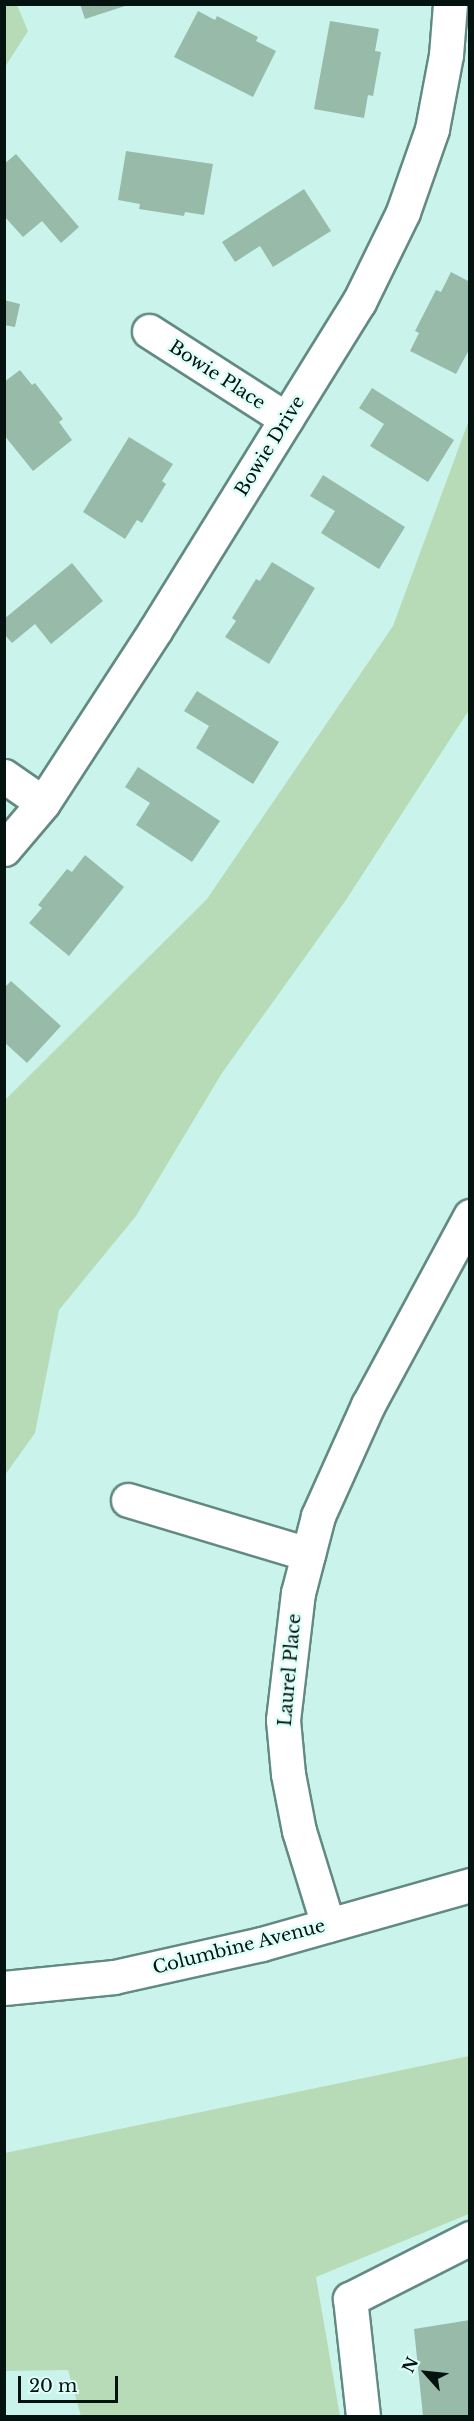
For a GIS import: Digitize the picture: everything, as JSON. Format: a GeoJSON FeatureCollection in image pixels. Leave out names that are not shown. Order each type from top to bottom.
{"type":"FeatureCollection","features":[{"type":"Feature","properties":{"kind":"street","name":"Bowie Drive"},"geometry":{"type":"LineString","coordinates":[[4,849],[43,802],[359,302],[403,212],[432,129],[446,56],[450,4]]}},
{"type":"Feature","properties":{"kind":"street","name":"Bowie Place"},"geometry":{"type":"LineString","coordinates":[[149,331],[286,419]]}},
{"type":"Feature","properties":{"kind":"street"},"geometry":{"type":"LineString","coordinates":[[4,776],[43,802]]}},
{"type":"Feature","properties":{"kind":"street","name":"Laurel Place"},"geometry":{"type":"LineString","coordinates":[[328,1925],[299,1831],[288,1774],[283,1719],[298,1593],[318,1516],[368,1405],[470,1216]]}},
{"type":"Feature","properties":{"kind":"street"},"geometry":{"type":"LineString","coordinates":[[128,1500],[308,1554]]}},
{"type":"Feature","properties":{"kind":"street","name":"Columbine Avenue"},"geometry":{"type":"LineString","coordinates":[[4,1988],[114,1977],[262,1944],[470,1885]]}},
{"type":"Feature","properties":{"kind":"street"},"geometry":{"type":"LineString","coordinates":[[363,2416],[350,2299],[470,2238]]}},
{"type":"Feature","properties":{"kind":"green space"},"geometry":{"type":"Polygon","coordinates":[[[5,4],[17,5],[28,31],[5,67],[5,4]]]}},
{"type":"Feature","properties":{"kind":"green space"},"geometry":{"type":"Polygon","coordinates":[[[469,420],[469,710],[346,900],[222,1073],[136,1216],[59,1310],[35,1433],[5,1475],[5,1100],[207,899],[393,626],[469,420]]]}},
{"type":"Feature","properties":{"kind":"green space"},"geometry":{"type":"Polygon","coordinates":[[[469,2056],[469,2214],[316,2277],[340,2416],[81,2416],[68,2370],[5,2371],[5,2153],[469,2056]]]}},
{"type":"Feature","properties":{"kind":"building"},"geometry":{"type":"Polygon","coordinates":[[[80,4],[128,4],[128,5],[85,19],[80,4]]]}},
{"type":"Feature","properties":{"kind":"building"},"geometry":{"type":"Polygon","coordinates":[[[198,11],[215,20],[217,16],[258,37],[256,41],[276,51],[253,97],[174,57],[198,11]]]}},
{"type":"Feature","properties":{"kind":"building"},"geometry":{"type":"Polygon","coordinates":[[[330,21],[379,29],[375,51],[381,52],[373,96],[368,95],[364,118],[314,109],[330,21]]]}},
{"type":"Feature","properties":{"kind":"building"},"geometry":{"type":"Polygon","coordinates":[[[126,151],[213,164],[204,215],[185,212],[184,216],[139,209],[140,204],[118,200],[126,151]]]}},
{"type":"Feature","properties":{"kind":"building"},"geometry":{"type":"Polygon","coordinates":[[[16,154],[79,227],[61,243],[42,221],[23,237],[4,216],[4,164],[16,154]]]}},
{"type":"Feature","properties":{"kind":"building"},"geometry":{"type":"Polygon","coordinates":[[[304,189],[331,231],[273,267],[260,246],[235,262],[222,242],[304,189]]]}},
{"type":"Feature","properties":{"kind":"building"},"geometry":{"type":"Polygon","coordinates":[[[451,272],[470,282],[470,348],[456,374],[410,351],[419,333],[415,331],[436,290],[441,292],[451,272]]]}},
{"type":"Feature","properties":{"kind":"building"},"geometry":{"type":"Polygon","coordinates":[[[4,300],[20,304],[15,327],[4,325],[4,300]]]}},
{"type":"Feature","properties":{"kind":"building"},"geometry":{"type":"Polygon","coordinates":[[[20,370],[32,385],[35,383],[63,419],[59,422],[72,440],[33,471],[4,435],[4,382],[20,370]]]}},
{"type":"Feature","properties":{"kind":"building"},"geometry":{"type":"Polygon","coordinates":[[[372,388],[454,440],[428,482],[370,446],[384,424],[359,408],[372,388]]]}},
{"type":"Feature","properties":{"kind":"building"},"geometry":{"type":"Polygon","coordinates":[[[129,437],[173,464],[162,481],[166,484],[142,523],[137,520],[125,539],[83,512],[129,437]]]}},
{"type":"Feature","properties":{"kind":"building"},"geometry":{"type":"Polygon","coordinates":[[[323,475],[405,527],[379,569],[321,533],[335,511],[310,496],[323,475]]]}},
{"type":"Feature","properties":{"kind":"building"},"geometry":{"type":"Polygon","coordinates":[[[272,562],[315,588],[269,664],[225,637],[236,621],[232,618],[256,579],[260,581],[272,562]]]}},
{"type":"Feature","properties":{"kind":"building"},"geometry":{"type":"Polygon","coordinates":[[[72,563],[103,601],[51,644],[35,624],[12,643],[4,634],[4,619],[72,563]]]}},
{"type":"Feature","properties":{"kind":"building"},"geometry":{"type":"Polygon","coordinates":[[[197,691],[279,742],[253,784],[196,748],[209,726],[184,711],[197,691]]]}},
{"type":"Feature","properties":{"kind":"building"},"geometry":{"type":"Polygon","coordinates":[[[138,767],[220,821],[192,862],[136,825],[150,803],[125,787],[138,767]]]}},
{"type":"Feature","properties":{"kind":"building"},"geometry":{"type":"Polygon","coordinates":[[[85,855],[124,887],[69,956],[29,923],[42,908],[38,905],[67,869],[72,872],[85,855]]]}},
{"type":"Feature","properties":{"kind":"building"},"geometry":{"type":"Polygon","coordinates":[[[11,981],[61,1026],[27,1063],[4,1042],[4,988],[11,981]]]}},
{"type":"Feature","properties":{"kind":"building"},"geometry":{"type":"Polygon","coordinates":[[[470,2320],[470,2416],[423,2416],[414,2329],[470,2320]]]}}]}
